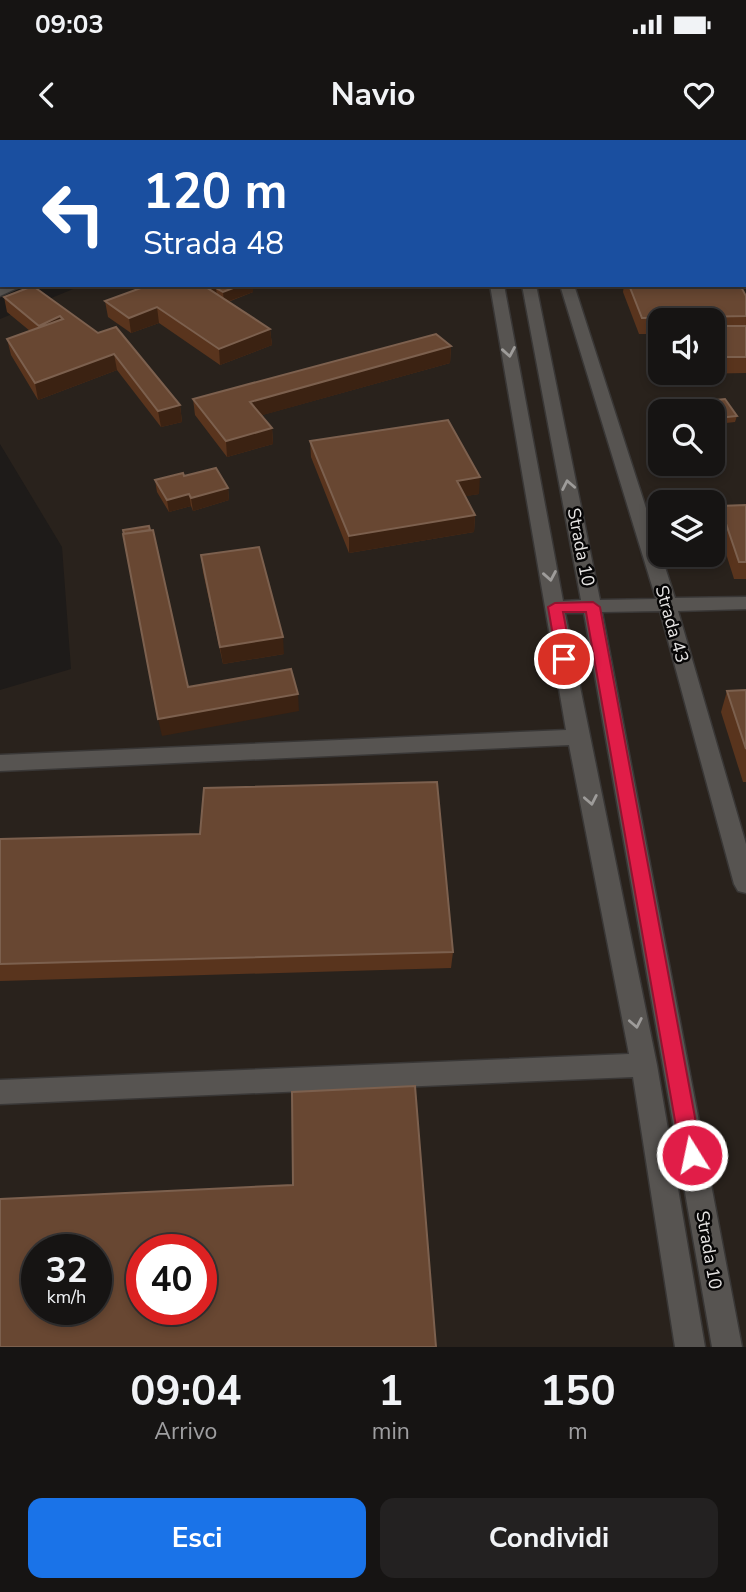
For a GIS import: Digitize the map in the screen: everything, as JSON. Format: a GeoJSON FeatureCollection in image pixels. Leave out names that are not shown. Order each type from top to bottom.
{"type":"FeatureCollection","features":[{"type":"Feature","properties":{"kind":"street","name":"Strada 10"},"geometry":{"type":"LineString","coordinates":[[497,287],[578,737],[644,1065],[690,1347]]}},
{"type":"Feature","properties":{"kind":"street","name":"Strada 10"},"geometry":{"type":"LineString","coordinates":[[529,287],[593,607],[727,1347]]}},
{"type":"Feature","properties":{"kind":"street","name":"Strada 43"},"geometry":{"type":"LineString","coordinates":[[568,287],[667,604],[746,884]]}},
{"type":"Feature","properties":{"kind":"street"},"geometry":{"type":"LineString","coordinates":[[555,607],[746,604]]}},
{"type":"Feature","properties":{"kind":"street"},"geometry":{"type":"LineString","coordinates":[[0,763],[578,737]]}},
{"type":"Feature","properties":{"kind":"street"},"geometry":{"type":"LineString","coordinates":[[0,1092],[644,1065]]}},
{"type":"Feature","properties":{"kind":"shaded area"},"geometry":{"type":"Polygon","coordinates":[[[78,287],[746,287],[746,1347],[0,1347],[0,690],[71,669],[62,547],[0,444],[0,319],[78,287]]]}},
{"type":"Feature","properties":{"kind":"building"},"geometry":{"type":"Polygon","coordinates":[[[34,287],[98,333],[116,327],[180,405],[158,411],[114,354],[35,383],[7,339],[63,319],[60,316],[39,326],[4,297],[34,287]]]}},
{"type":"Feature","properties":{"kind":"building"},"geometry":{"type":"Polygon","coordinates":[[[144,287],[206,287],[270,329],[219,349],[157,307],[129,318],[105,301],[144,287]]]}},
{"type":"Feature","properties":{"kind":"building"},"geometry":{"type":"Polygon","coordinates":[[[216,287],[236,287],[223,292],[216,287]]]}},
{"type":"Feature","properties":{"kind":"building"},"geometry":{"type":"Polygon","coordinates":[[[630,287],[741,287],[746,296],[746,316],[725,316],[725,308],[648,308],[648,318],[642,318],[630,287]]]}},
{"type":"Feature","properties":{"kind":"building"},"geometry":{"type":"Polygon","coordinates":[[[725,326],[746,326],[746,357],[725,357],[725,326]]]}},
{"type":"Feature","properties":{"kind":"building"},"geometry":{"type":"Polygon","coordinates":[[[436,334],[451,346],[250,402],[272,428],[226,441],[193,399],[436,334]]]}},
{"type":"Feature","properties":{"kind":"building"},"geometry":{"type":"Polygon","coordinates":[[[725,399],[737,416],[725,417],[725,399]]]}},
{"type":"Feature","properties":{"kind":"building"},"geometry":{"type":"Polygon","coordinates":[[[448,420],[480,477],[457,481],[475,515],[349,536],[310,441],[448,420]]]}},
{"type":"Feature","properties":{"kind":"building"},"geometry":{"type":"Polygon","coordinates":[[[216,468],[228,488],[191,498],[189,494],[167,500],[155,480],[183,473],[184,476],[216,468]]]}},
{"type":"Feature","properties":{"kind":"building"},"geometry":{"type":"Polygon","coordinates":[[[746,505],[746,562],[739,562],[725,521],[725,506],[746,505]]]}},
{"type":"Feature","properties":{"kind":"building"},"geometry":{"type":"Polygon","coordinates":[[[149,526],[150,530],[124,534],[123,530],[149,526]]]}},
{"type":"Feature","properties":{"kind":"building"},"geometry":{"type":"Polygon","coordinates":[[[153,530],[188,687],[291,669],[298,694],[158,719],[123,534],[153,530]]]}},
{"type":"Feature","properties":{"kind":"building"},"geometry":{"type":"Polygon","coordinates":[[[259,547],[283,637],[220,647],[201,555],[259,547]]]}},
{"type":"Feature","properties":{"kind":"building"},"geometry":{"type":"Polygon","coordinates":[[[746,690],[746,749],[727,691],[746,690]]]}},
{"type":"Feature","properties":{"kind":"building"},"geometry":{"type":"Polygon","coordinates":[[[437,782],[453,952],[0,964],[0,839],[200,834],[204,788],[437,782]]]}},
{"type":"Feature","properties":{"kind":"building"},"geometry":{"type":"Polygon","coordinates":[[[415,1086],[436,1347],[0,1347],[0,1199],[293,1185],[292,1092],[415,1086]]]}},
{"type":"Feature","properties":{"kind":"route"},"geometry":{"type":"LineString","coordinates":[[564,659],[555,607],[593,607],[692,1155]]}}]}
